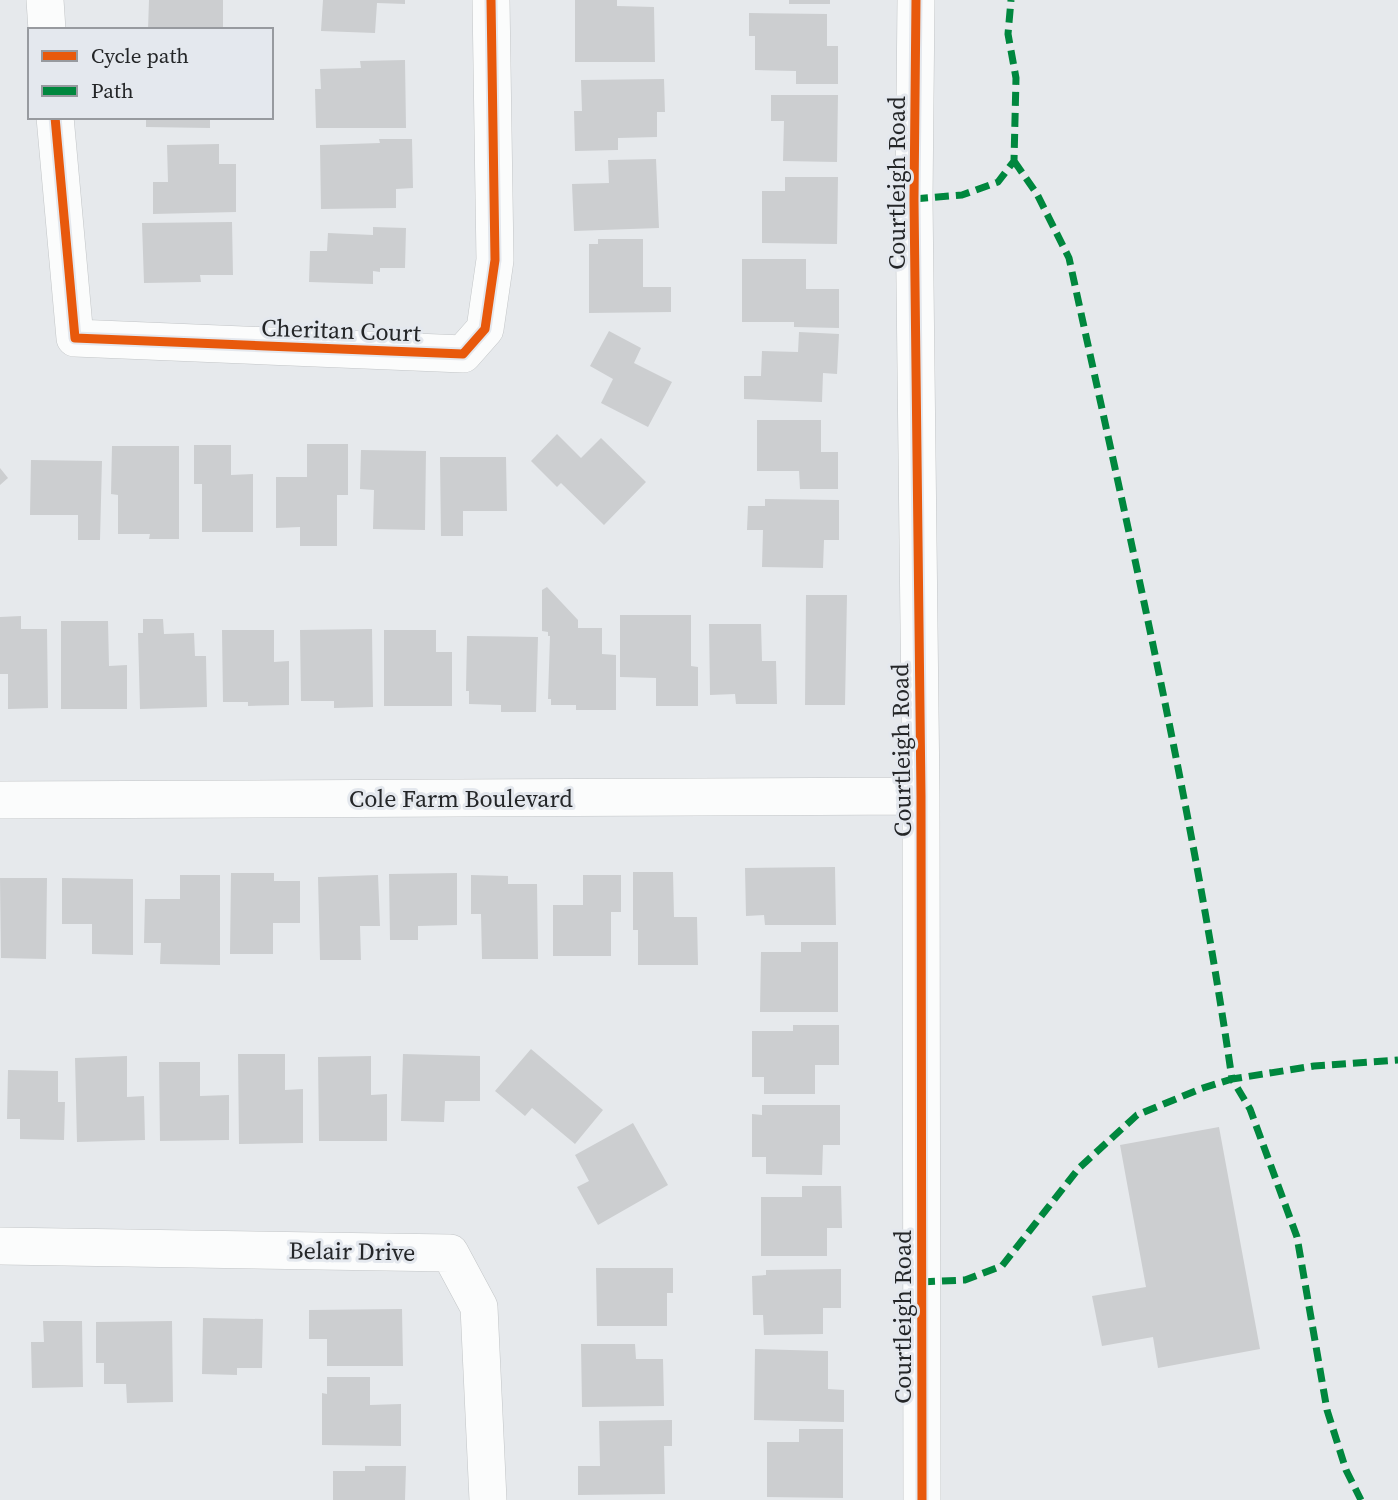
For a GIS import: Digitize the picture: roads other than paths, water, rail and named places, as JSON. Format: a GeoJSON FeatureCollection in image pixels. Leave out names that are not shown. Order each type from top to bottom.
{"type":"FeatureCollection","features":[{"type":"Feature","properties":{"kind":"street"},"geometry":{"type":"LineString","coordinates":[[45,0],[47,28]]}},
{"type":"Feature","properties":{"kind":"street","name":"Cheritan Court"},"geometry":{"type":"LineString","coordinates":[[55,119],[75,338],[463,354],[485,329],[495,260],[491,0]]}},
{"type":"Feature","properties":{"kind":"street","name":"Courtleigh Road"},"geometry":{"type":"LineString","coordinates":[[916,0],[914,199],[921,796],[922,1500]]}},
{"type":"Feature","properties":{"kind":"street","name":"Cole Farm Boulevard"},"geometry":{"type":"LineString","coordinates":[[0,800],[921,796]]}},
{"type":"Feature","properties":{"kind":"street","name":"Belair Drive"},"geometry":{"type":"LineString","coordinates":[[0,1246],[450,1253],[479,1307],[488,1500]]}}]}
